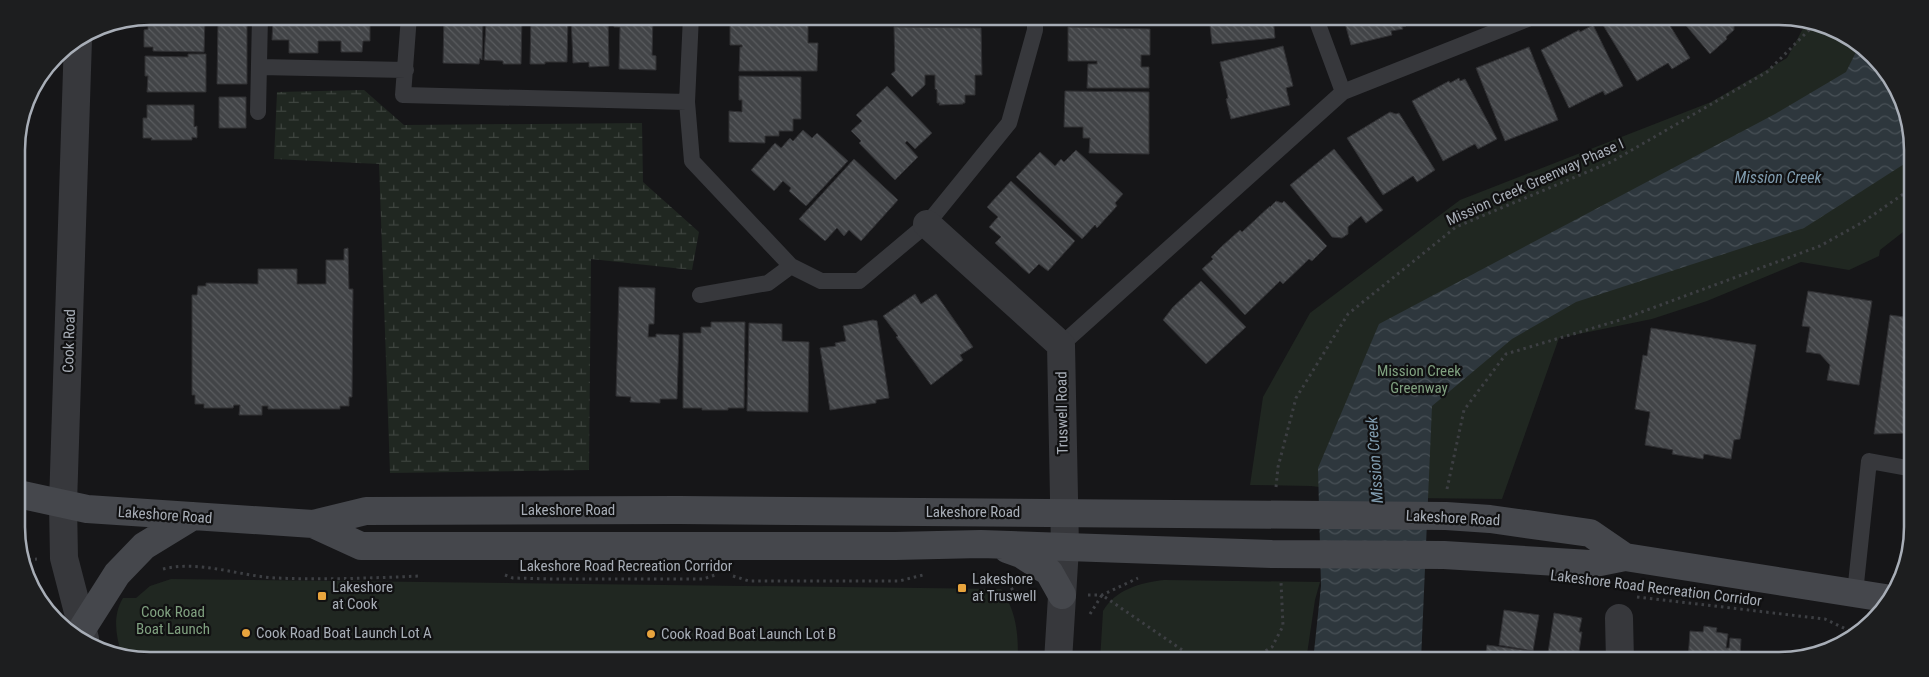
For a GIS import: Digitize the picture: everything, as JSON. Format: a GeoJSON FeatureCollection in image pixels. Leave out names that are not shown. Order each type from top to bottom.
{"type":"FeatureCollection","features":[{"type":"Feature","properties":{"kind":"main road","name":"Lakeshore Road"},"geometry":{"type":"LineString","coordinates":[[25,496],[87,509],[313,524],[366,511],[788,510],[1446,516],[1490,519],[1590,533],[1625,557]]}},
{"type":"Feature","properties":{"kind":"main road"},"geometry":{"type":"LineString","coordinates":[[786,546],[788,510]]}},
{"type":"Feature","properties":{"kind":"main road"},"geometry":{"type":"LineString","coordinates":[[84,633],[102,595],[117,574],[144,546],[193,516]]}},
{"type":"Feature","properties":{"kind":"main road","name":"Lakeshore Road"},"geometry":{"type":"LineString","coordinates":[[313,524],[361,546],[996,545],[1272,554],[1444,555],[1590,564],[1625,557],[1882,597]]}},
{"type":"Feature","properties":{"kind":"main road"},"geometry":{"type":"LineString","coordinates":[[996,545],[1021,554],[1049,572],[1062,594]]}},
{"type":"Feature","properties":{"kind":"street","name":"Cook Road"},"geometry":{"type":"LineString","coordinates":[[78,49],[63,504],[64,558],[84,632]]}},
{"type":"Feature","properties":{"kind":"street"},"geometry":{"type":"LineString","coordinates":[[927,224],[1060,345]]}},
{"type":"Feature","properties":{"kind":"street","name":"Truswell Road"},"geometry":{"type":"LineString","coordinates":[[1059,652],[1065,548],[1060,345]]}},
{"type":"Feature","properties":{"kind":"street"},"geometry":{"type":"LineString","coordinates":[[1621,652],[1627,607]]}},
{"type":"Feature","properties":{"kind":"lane"},"geometry":{"type":"LineString","coordinates":[[258,112],[260,25]]}},
{"type":"Feature","properties":{"kind":"lane"},"geometry":{"type":"LineString","coordinates":[[408,25],[403,95],[687,102]]}},
{"type":"Feature","properties":{"kind":"lane"},"geometry":{"type":"LineString","coordinates":[[691,25],[687,102],[692,161],[791,266],[821,281],[859,281],[927,224],[1009,122],[1035,25]]}},
{"type":"Feature","properties":{"kind":"lane"},"geometry":{"type":"LineString","coordinates":[[1318,25],[1344,92]]}},
{"type":"Feature","properties":{"kind":"lane"},"geometry":{"type":"LineString","coordinates":[[1060,345],[1344,92],[1512,25]]}},
{"type":"Feature","properties":{"kind":"lane"},"geometry":{"type":"LineString","coordinates":[[260,67],[406,70]]}},
{"type":"Feature","properties":{"kind":"lane"},"geometry":{"type":"LineString","coordinates":[[700,295],[768,283],[791,266]]}},
{"type":"Feature","properties":{"kind":"lane"},"geometry":{"type":"LineString","coordinates":[[1855,593],[1869,462],[1904,468]]}},
{"type":"Feature","properties":{"kind":"path","name":"Mission Creek Greenway Phase I"},"geometry":{"type":"LineString","coordinates":[[1272,514],[1278,467],[1296,398],[1348,314],[1456,227],[1611,162],[1767,72],[1810,29]]}},
{"type":"Feature","properties":{"kind":"path"},"geometry":{"type":"LineString","coordinates":[[1446,516],[1448,482],[1464,410],[1506,354],[1620,320],[1820,246],[1863,222],[1904,194]]}},
{"type":"Feature","properties":{"kind":"path"},"geometry":{"type":"LineString","coordinates":[[161,569],[203,567],[237,574],[284,578],[357,579],[423,576]]}},
{"type":"Feature","properties":{"kind":"path","name":"Lakeshore Road Recreation Corridor"},"geometry":{"type":"LineString","coordinates":[[496,573],[513,578],[552,579],[703,579],[720,575]]}},
{"type":"Feature","properties":{"kind":"path","name":"Lakeshore Road Recreation Corridor"},"geometry":{"type":"LineString","coordinates":[[726,574],[749,581],[899,582],[927,574]]}},
{"type":"Feature","properties":{"kind":"path"},"geometry":{"type":"LineString","coordinates":[[1000,576],[1014,592],[1102,595],[1146,575]]}},
{"type":"Feature","properties":{"kind":"path"},"geometry":{"type":"LineString","coordinates":[[1102,595],[1185,652]]}},
{"type":"Feature","properties":{"kind":"path","name":"Lakeshore Road Recreation Corridor"},"geometry":{"type":"LineString","coordinates":[[1627,607],[1825,620],[1848,630]]}},
{"type":"Feature","properties":{"kind":"green space","name":"Mission Creek Greenway"},"geometry":{"type":"Polygon","coordinates":[[[1804,27],[1834,38],[1855,51],[1867,62],[1878,74],[1894,102],[1903,134],[1904,231],[1880,250],[1879,256],[1849,270],[1801,262],[1707,301],[1652,319],[1559,338],[1502,499],[1411,498],[1311,486],[1250,485],[1263,397],[1310,313],[1460,200],[1711,102],[1787,58],[1804,27]]]}},
{"type":"Feature","properties":{"kind":"green space"},"geometry":{"type":"Polygon","coordinates":[[[364,90],[404,125],[642,123],[643,182],[699,232],[692,270],[591,259],[589,470],[390,473],[379,164],[274,159],[277,92],[364,90]]]}},
{"type":"Feature","properties":{"kind":"green space","name":"Cook Road Boat Launch"},"geometry":{"type":"Polygon","coordinates":[[[171,579],[1001,589],[1016,623],[1018,652],[150,652],[120,648],[116,619],[123,598],[136,598],[150,586],[171,579]]]}},
{"type":"Feature","properties":{"kind":"green space"},"geometry":{"type":"Polygon","coordinates":[[[1164,580],[1320,582],[1315,600],[1307,652],[1101,652],[1103,611],[1108,603],[1129,588],[1164,580]]]}},
{"type":"Feature","properties":{"kind":"water","name":"Mission Creek"},"geometry":{"type":"Polygon","coordinates":[[[1856,52],[1878,74],[1887,88],[1900,118],[1903,134],[1904,164],[1804,228],[1576,302],[1512,339],[1432,406],[1421,652],[1314,652],[1321,586],[1318,468],[1379,324],[1775,114],[1846,72],[1856,52]]]}},
{"type":"Feature","properties":{"kind":"building"},"geometry":{"type":"Polygon","coordinates":[[[148,25],[205,25],[204,52],[153,51],[153,47],[144,47],[144,30],[148,29],[148,25]]]}},
{"type":"Feature","properties":{"kind":"building"},"geometry":{"type":"Polygon","coordinates":[[[218,25],[247,25],[247,84],[217,84],[218,25]]]}},
{"type":"Feature","properties":{"kind":"building"},"geometry":{"type":"Polygon","coordinates":[[[273,25],[370,25],[370,41],[363,41],[362,52],[341,52],[341,41],[318,41],[318,53],[289,53],[289,40],[272,40],[273,25]]]}},
{"type":"Feature","properties":{"kind":"building"},"geometry":{"type":"Polygon","coordinates":[[[444,25],[483,25],[482,60],[480,58],[479,64],[443,63],[444,25]]]}},
{"type":"Feature","properties":{"kind":"building"},"geometry":{"type":"Polygon","coordinates":[[[486,25],[522,25],[521,64],[503,64],[503,61],[484,60],[486,25]]]}},
{"type":"Feature","properties":{"kind":"building"},"geometry":{"type":"Polygon","coordinates":[[[531,25],[568,25],[567,62],[530,64],[531,25]]]}},
{"type":"Feature","properties":{"kind":"building"},"geometry":{"type":"Polygon","coordinates":[[[571,25],[608,25],[609,66],[589,67],[589,62],[573,63],[571,25]]]}},
{"type":"Feature","properties":{"kind":"building"},"geometry":{"type":"Polygon","coordinates":[[[614,25],[653,25],[652,55],[656,56],[656,70],[619,69],[620,27],[614,27],[614,25]]]}},
{"type":"Feature","properties":{"kind":"building"},"geometry":{"type":"Polygon","coordinates":[[[730,25],[808,25],[808,43],[818,43],[817,71],[739,71],[740,47],[742,45],[730,45],[730,25]]]}},
{"type":"Feature","properties":{"kind":"building"},"geometry":{"type":"Polygon","coordinates":[[[1210,25],[1274,25],[1275,38],[1212,44],[1210,25]]]}},
{"type":"Feature","properties":{"kind":"building"},"geometry":{"type":"Polygon","coordinates":[[[1345,25],[1406,25],[1402,27],[1403,29],[1391,31],[1392,35],[1351,45],[1345,25]]]}},
{"type":"Feature","properties":{"kind":"building"},"geometry":{"type":"Polygon","coordinates":[[[1593,25],[1623,86],[1605,95],[1603,91],[1569,108],[1541,50],[1579,30],[1580,32],[1593,25]]]}},
{"type":"Feature","properties":{"kind":"building"},"geometry":{"type":"Polygon","coordinates":[[[1603,25],[1670,25],[1690,58],[1672,69],[1668,63],[1637,81],[1603,25]]]}},
{"type":"Feature","properties":{"kind":"building"},"geometry":{"type":"Polygon","coordinates":[[[1686,25],[1734,25],[1734,30],[1726,37],[1727,39],[1710,54],[1686,25]]]}},
{"type":"Feature","properties":{"kind":"building"},"geometry":{"type":"Polygon","coordinates":[[[894,27],[981,28],[982,75],[975,75],[975,95],[965,95],[965,103],[963,104],[939,105],[940,103],[937,103],[937,90],[935,89],[935,75],[925,75],[925,85],[912,97],[891,74],[895,71],[894,27]]]}},
{"type":"Feature","properties":{"kind":"building"},"geometry":{"type":"Polygon","coordinates":[[[1068,27],[1150,29],[1150,55],[1141,55],[1141,67],[1149,67],[1149,88],[1087,88],[1088,64],[1097,64],[1097,61],[1068,61],[1068,27]]]}},
{"type":"Feature","properties":{"kind":"building"},"geometry":{"type":"Polygon","coordinates":[[[1283,46],[1293,86],[1286,88],[1290,105],[1231,119],[1220,62],[1283,46]]]}},
{"type":"Feature","properties":{"kind":"building"},"geometry":{"type":"Polygon","coordinates":[[[1529,47],[1558,120],[1505,141],[1476,68],[1529,47]]]}},
{"type":"Feature","properties":{"kind":"building"},"geometry":{"type":"Polygon","coordinates":[[[188,54],[206,54],[206,92],[147,92],[148,76],[145,76],[145,56],[188,57],[188,54]]]}},
{"type":"Feature","properties":{"kind":"building"},"geometry":{"type":"Polygon","coordinates":[[[739,76],[801,77],[801,119],[793,119],[793,131],[779,131],[779,136],[765,136],[765,143],[729,142],[729,111],[742,112],[742,100],[739,100],[739,76]]]}},
{"type":"Feature","properties":{"kind":"building"},"geometry":{"type":"Polygon","coordinates":[[[1459,78],[1460,81],[1465,79],[1497,139],[1478,149],[1475,144],[1443,161],[1412,101],[1449,81],[1450,83],[1459,78]]]}},
{"type":"Feature","properties":{"kind":"building"},"geometry":{"type":"Polygon","coordinates":[[[887,86],[932,133],[915,149],[907,141],[905,143],[918,157],[895,180],[859,143],[861,141],[851,131],[862,121],[856,115],[887,86]]]}},
{"type":"Feature","properties":{"kind":"building"},"geometry":{"type":"Polygon","coordinates":[[[1065,91],[1149,92],[1149,154],[1089,153],[1090,138],[1083,138],[1083,127],[1064,127],[1065,91]]]}},
{"type":"Feature","properties":{"kind":"building"},"geometry":{"type":"Polygon","coordinates":[[[219,97],[246,97],[246,128],[219,128],[219,97]]]}},
{"type":"Feature","properties":{"kind":"building"},"geometry":{"type":"Polygon","coordinates":[[[147,105],[194,105],[194,127],[197,126],[197,138],[192,137],[192,140],[151,140],[152,138],[143,138],[143,118],[147,118],[147,105]]]}},
{"type":"Feature","properties":{"kind":"building"},"geometry":{"type":"Polygon","coordinates":[[[1390,112],[1399,113],[1435,170],[1417,182],[1413,176],[1383,195],[1347,138],[1390,112]]]}},
{"type":"Feature","properties":{"kind":"building"},"geometry":{"type":"Polygon","coordinates":[[[803,130],[812,138],[817,133],[848,161],[806,206],[789,191],[791,188],[783,181],[774,191],[751,170],[775,143],[781,148],[790,138],[793,141],[803,130]]]}},
{"type":"Feature","properties":{"kind":"building"},"geometry":{"type":"Polygon","coordinates":[[[1334,149],[1383,210],[1366,223],[1361,216],[1348,227],[1348,234],[1342,238],[1332,237],[1290,185],[1334,149]]]}},
{"type":"Feature","properties":{"kind":"building"},"geometry":{"type":"Polygon","coordinates":[[[1076,150],[1123,194],[1115,203],[1117,206],[1097,228],[1095,225],[1082,239],[1016,177],[1040,152],[1055,166],[1061,159],[1064,162],[1076,150]]]}},
{"type":"Feature","properties":{"kind":"building"},"geometry":{"type":"Polygon","coordinates":[[[854,159],[898,200],[861,241],[849,230],[844,236],[837,228],[825,241],[799,219],[854,159]]]}},
{"type":"Feature","properties":{"kind":"building"},"geometry":{"type":"Polygon","coordinates":[[[1011,181],[1075,241],[1048,271],[1039,264],[1029,274],[995,243],[1001,237],[989,227],[998,217],[987,207],[1011,181]]]}},
{"type":"Feature","properties":{"kind":"building"},"geometry":{"type":"Polygon","coordinates":[[[1276,201],[1282,203],[1284,201],[1327,246],[1312,261],[1309,259],[1283,284],[1280,281],[1245,315],[1202,269],[1213,259],[1211,257],[1221,247],[1240,230],[1242,232],[1276,201]]]}},
{"type":"Feature","properties":{"kind":"building"},"geometry":{"type":"Polygon","coordinates":[[[348,248],[349,289],[353,289],[352,397],[349,397],[349,406],[340,406],[340,409],[268,409],[268,406],[262,406],[262,415],[239,415],[240,405],[234,405],[233,408],[204,408],[204,404],[195,404],[195,395],[192,395],[192,295],[197,295],[198,286],[206,286],[206,283],[258,284],[258,269],[297,269],[297,284],[326,284],[326,260],[344,260],[344,249],[348,248]]]}},
{"type":"Feature","properties":{"kind":"building"},"geometry":{"type":"Polygon","coordinates":[[[1201,281],[1246,327],[1206,364],[1163,320],[1173,307],[1201,281]]]}},
{"type":"Feature","properties":{"kind":"building"},"geometry":{"type":"Polygon","coordinates":[[[619,287],[655,288],[654,324],[649,324],[648,337],[656,337],[656,334],[679,335],[677,399],[660,399],[660,403],[630,402],[631,397],[616,396],[619,287]]]}},
{"type":"Feature","properties":{"kind":"building"},"geometry":{"type":"Polygon","coordinates":[[[1808,291],[1872,301],[1859,385],[1827,380],[1830,365],[1820,354],[1806,352],[1810,327],[1802,326],[1808,291]]]}},
{"type":"Feature","properties":{"kind":"building"},"geometry":{"type":"Polygon","coordinates":[[[915,294],[921,304],[936,294],[973,347],[960,355],[963,360],[931,385],[883,316],[915,294]]]}},
{"type":"Feature","properties":{"kind":"building"},"geometry":{"type":"Polygon","coordinates":[[[1890,315],[1904,317],[1904,433],[1874,434],[1890,315]]]}},
{"type":"Feature","properties":{"kind":"building"},"geometry":{"type":"Polygon","coordinates":[[[873,320],[877,321],[889,398],[876,400],[876,403],[830,410],[820,348],[836,346],[835,343],[846,341],[843,326],[873,320]]]}},
{"type":"Feature","properties":{"kind":"building"},"geometry":{"type":"Polygon","coordinates":[[[711,322],[745,322],[744,408],[702,410],[702,408],[683,408],[683,333],[701,333],[701,327],[711,327],[711,322]]]}},
{"type":"Feature","properties":{"kind":"building"},"geometry":{"type":"Polygon","coordinates":[[[749,323],[782,324],[782,341],[809,342],[808,412],[747,411],[749,323]]]}},
{"type":"Feature","properties":{"kind":"building"},"geometry":{"type":"Polygon","coordinates":[[[1651,328],[1756,345],[1740,439],[1734,440],[1731,459],[1704,454],[1703,459],[1672,454],[1673,450],[1645,445],[1650,412],[1635,409],[1643,355],[1647,356],[1651,328]]]}},
{"type":"Feature","properties":{"kind":"building"},"geometry":{"type":"Polygon","coordinates":[[[1504,610],[1539,615],[1533,651],[1499,645],[1504,610]]]}},
{"type":"Feature","properties":{"kind":"building"},"geometry":{"type":"Polygon","coordinates":[[[1554,613],[1582,618],[1579,632],[1582,632],[1579,652],[1548,652],[1554,613]]]}},
{"type":"Feature","properties":{"kind":"building"},"geometry":{"type":"Polygon","coordinates":[[[1704,626],[1717,628],[1716,632],[1728,634],[1726,648],[1729,648],[1730,638],[1741,639],[1740,652],[1689,652],[1690,631],[1703,632],[1704,626]]]}},
{"type":"Feature","properties":{"kind":"building"},"geometry":{"type":"Polygon","coordinates":[[[1487,645],[1538,652],[1486,652],[1487,645]]]}},
{"type":"Feature","properties":{"kind":"place","name":"Lakeshore at Truswell"},"geometry":{"type":"Point","coordinates":[962,588]}},
{"type":"Feature","properties":{"kind":"place","name":"Lakeshore at Cook"},"geometry":{"type":"Point","coordinates":[322,596]}},
{"type":"Feature","properties":{"kind":"place","name":"Cook Road Boat Launch Lot A"},"geometry":{"type":"Point","coordinates":[246,633]}},
{"type":"Feature","properties":{"kind":"place","name":"Cook Road Boat Launch Lot B"},"geometry":{"type":"Point","coordinates":[651,634]}}]}
